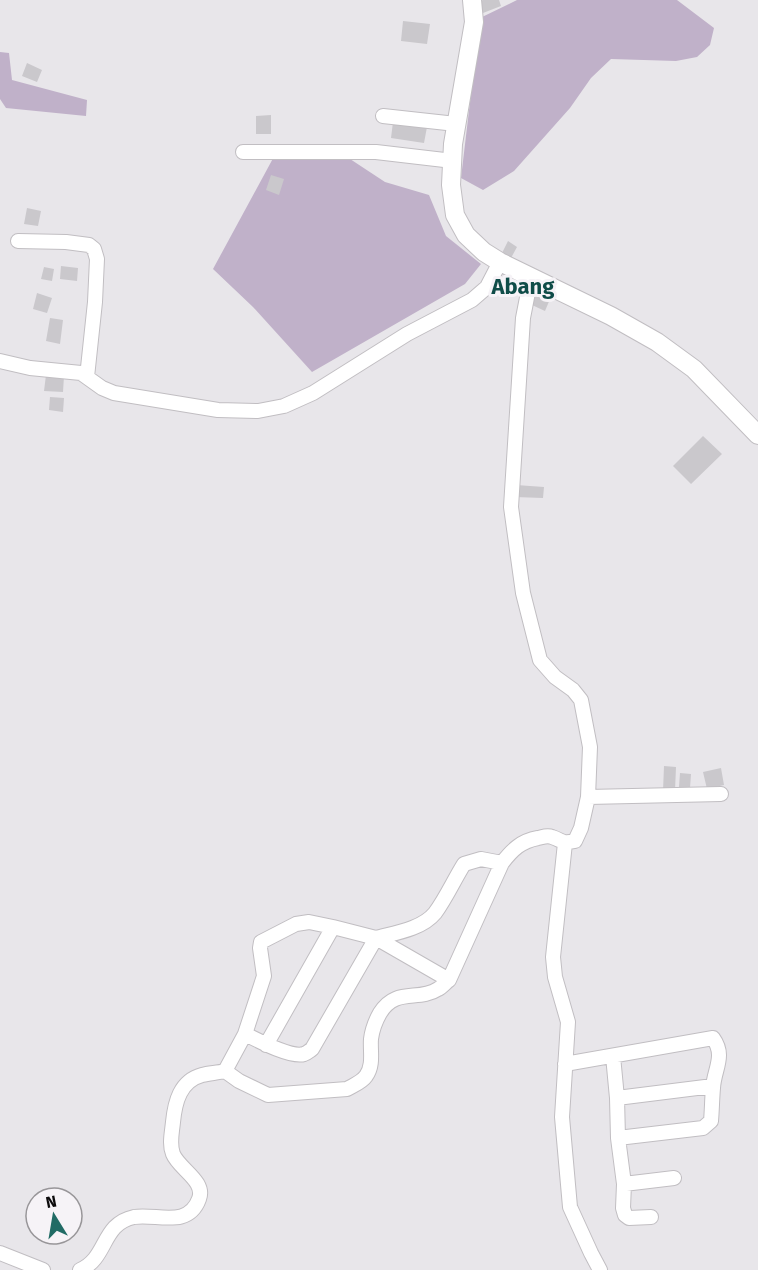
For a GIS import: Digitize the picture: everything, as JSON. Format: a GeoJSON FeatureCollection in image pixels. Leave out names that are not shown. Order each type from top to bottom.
{"type":"FeatureCollection","features":[{"type":"Feature","properties":{"kind":"main road"},"geometry":{"type":"LineString","coordinates":[[472,0],[474,22],[453,144],[451,185],[455,215],[466,235],[484,252],[500,262],[611,316],[657,342],[694,369],[758,435]]}},
{"type":"Feature","properties":{"kind":"street"},"geometry":{"type":"LineString","coordinates":[[383,117],[456,123]]}},
{"type":"Feature","properties":{"kind":"street"},"geometry":{"type":"LineString","coordinates":[[243,152],[376,152],[453,161]]}},
{"type":"Feature","properties":{"kind":"street"},"geometry":{"type":"LineString","coordinates":[[18,241],[66,242],[89,245],[94,249],[97,259],[87,377]]}},
{"type":"Feature","properties":{"kind":"street"},"geometry":{"type":"LineString","coordinates":[[0,361],[30,368],[81,373],[102,388],[114,393],[218,410],[258,411],[284,406],[313,393],[407,334],[472,300],[487,287],[500,262]]}},
{"type":"Feature","properties":{"kind":"street"},"geometry":{"type":"LineString","coordinates":[[80,1270],[86,1268],[94,1260],[114,1227],[121,1222],[134,1217],[175,1218],[189,1213],[197,1205],[201,1196],[200,1189],[173,1155],[171,1143],[177,1096],[183,1087],[202,1075],[225,1071],[239,1081],[268,1095],[347,1089],[359,1082],[366,1077],[369,1069],[371,1035],[380,1012],[394,998],[438,990],[448,980],[502,863],[512,851],[530,839],[549,835],[565,843],[575,841],[588,797],[590,747],[581,700],[540,660],[523,593],[511,507],[524,318],[531,277]]}},
{"type":"Feature","properties":{"kind":"street"},"geometry":{"type":"LineString","coordinates":[[588,797],[721,794]]}},
{"type":"Feature","properties":{"kind":"street"},"geometry":{"type":"LineString","coordinates":[[565,843],[552,957],[555,977],[568,1022],[562,1117],[570,1207],[600,1270]]}},
{"type":"Feature","properties":{"kind":"street"},"geometry":{"type":"LineString","coordinates":[[245,1034],[266,1045],[293,1054],[304,1054],[312,1049],[376,938],[408,930],[427,920],[435,913],[464,864],[481,860],[502,863]]}},
{"type":"Feature","properties":{"kind":"street"},"geometry":{"type":"LineString","coordinates":[[225,1071],[245,1034],[264,976],[261,942],[296,924],[309,922],[376,938],[448,980]]}},
{"type":"Feature","properties":{"kind":"street"},"geometry":{"type":"LineString","coordinates":[[266,1045],[333,927]]}},
{"type":"Feature","properties":{"kind":"street"},"geometry":{"type":"LineString","coordinates":[[565,1064],[713,1038],[718,1045],[720,1057],[713,1086],[711,1121],[703,1128],[618,1138]]}},
{"type":"Feature","properties":{"kind":"street"},"geometry":{"type":"LineString","coordinates":[[613,1056],[618,1138],[624,1184],[623,1208],[625,1215],[629,1218],[651,1217]]}},
{"type":"Feature","properties":{"kind":"street"},"geometry":{"type":"LineString","coordinates":[[617,1098],[713,1086]]}},
{"type":"Feature","properties":{"kind":"street"},"geometry":{"type":"LineString","coordinates":[[624,1184],[674,1178]]}},
{"type":"Feature","properties":{"kind":"street"},"geometry":{"type":"LineString","coordinates":[[0,1253],[43,1270]]}},
{"type":"Feature","properties":{"kind":"shaded area"},"geometry":{"type":"Polygon","coordinates":[[[517,0],[677,0],[714,28],[710,45],[697,57],[676,61],[611,59],[591,78],[570,108],[514,171],[483,190],[461,178],[480,18],[517,0]]]}},
{"type":"Feature","properties":{"kind":"shaded area"},"geometry":{"type":"Polygon","coordinates":[[[0,52],[9,53],[12,80],[87,100],[86,116],[6,108],[0,99],[0,52]]]}},
{"type":"Feature","properties":{"kind":"shaded area"},"geometry":{"type":"Polygon","coordinates":[[[277,151],[347,157],[385,182],[429,195],[446,236],[481,264],[465,284],[312,372],[253,307],[213,269],[277,151]]]}},
{"type":"Feature","properties":{"kind":"building"},"geometry":{"type":"Polygon","coordinates":[[[499,0],[501,6],[483,13],[478,2],[499,0]]]}},
{"type":"Feature","properties":{"kind":"building"},"geometry":{"type":"Polygon","coordinates":[[[403,21],[430,24],[427,44],[401,41],[403,21]]]}},
{"type":"Feature","properties":{"kind":"building"},"geometry":{"type":"Polygon","coordinates":[[[27,63],[42,70],[37,82],[22,76],[27,63]]]}},
{"type":"Feature","properties":{"kind":"building"},"geometry":{"type":"Polygon","coordinates":[[[271,115],[271,134],[256,134],[256,116],[271,115]]]}},
{"type":"Feature","properties":{"kind":"building"},"geometry":{"type":"Polygon","coordinates":[[[393,122],[427,127],[424,143],[391,138],[393,122]]]}},
{"type":"Feature","properties":{"kind":"building"},"geometry":{"type":"Polygon","coordinates":[[[271,175],[284,179],[279,195],[266,190],[271,175]]]}},
{"type":"Feature","properties":{"kind":"building"},"geometry":{"type":"Polygon","coordinates":[[[27,208],[41,211],[38,226],[24,224],[27,208]]]}},
{"type":"Feature","properties":{"kind":"building"},"geometry":{"type":"Polygon","coordinates":[[[508,241],[517,247],[511,258],[502,253],[508,241]]]}},
{"type":"Feature","properties":{"kind":"building"},"geometry":{"type":"Polygon","coordinates":[[[61,266],[78,268],[77,281],[60,279],[61,266]]]}},
{"type":"Feature","properties":{"kind":"building"},"geometry":{"type":"Polygon","coordinates":[[[44,267],[54,269],[52,281],[41,279],[44,267]]]}},
{"type":"Feature","properties":{"kind":"building"},"geometry":{"type":"Polygon","coordinates":[[[539,287],[553,292],[545,311],[532,305],[539,287]]]}},
{"type":"Feature","properties":{"kind":"building"},"geometry":{"type":"Polygon","coordinates":[[[37,293],[52,298],[47,313],[33,309],[37,293]]]}},
{"type":"Feature","properties":{"kind":"building"},"geometry":{"type":"Polygon","coordinates":[[[50,318],[63,320],[60,344],[46,341],[50,318]]]}},
{"type":"Feature","properties":{"kind":"building"},"geometry":{"type":"Polygon","coordinates":[[[46,375],[64,376],[63,392],[44,391],[46,375]]]}},
{"type":"Feature","properties":{"kind":"building"},"geometry":{"type":"Polygon","coordinates":[[[50,397],[64,398],[63,412],[49,410],[50,397]]]}},
{"type":"Feature","properties":{"kind":"building"},"geometry":{"type":"Polygon","coordinates":[[[703,436],[722,454],[691,484],[673,466],[703,436]]]}},
{"type":"Feature","properties":{"kind":"building"},"geometry":{"type":"Polygon","coordinates":[[[516,485],[544,487],[543,498],[515,497],[516,485]]]}},
{"type":"Feature","properties":{"kind":"building"},"geometry":{"type":"Polygon","coordinates":[[[664,766],[676,767],[675,791],[663,791],[664,766]]]}},
{"type":"Feature","properties":{"kind":"building"},"geometry":{"type":"Polygon","coordinates":[[[721,768],[724,785],[707,789],[703,772],[721,768]]]}},
{"type":"Feature","properties":{"kind":"building"},"geometry":{"type":"Polygon","coordinates":[[[680,773],[691,774],[690,788],[679,787],[680,773]]]}},
{"type":"Feature","properties":{"kind":"district","name":"Abang"},"geometry":{"type":"Point","coordinates":[523,286]}}]}
